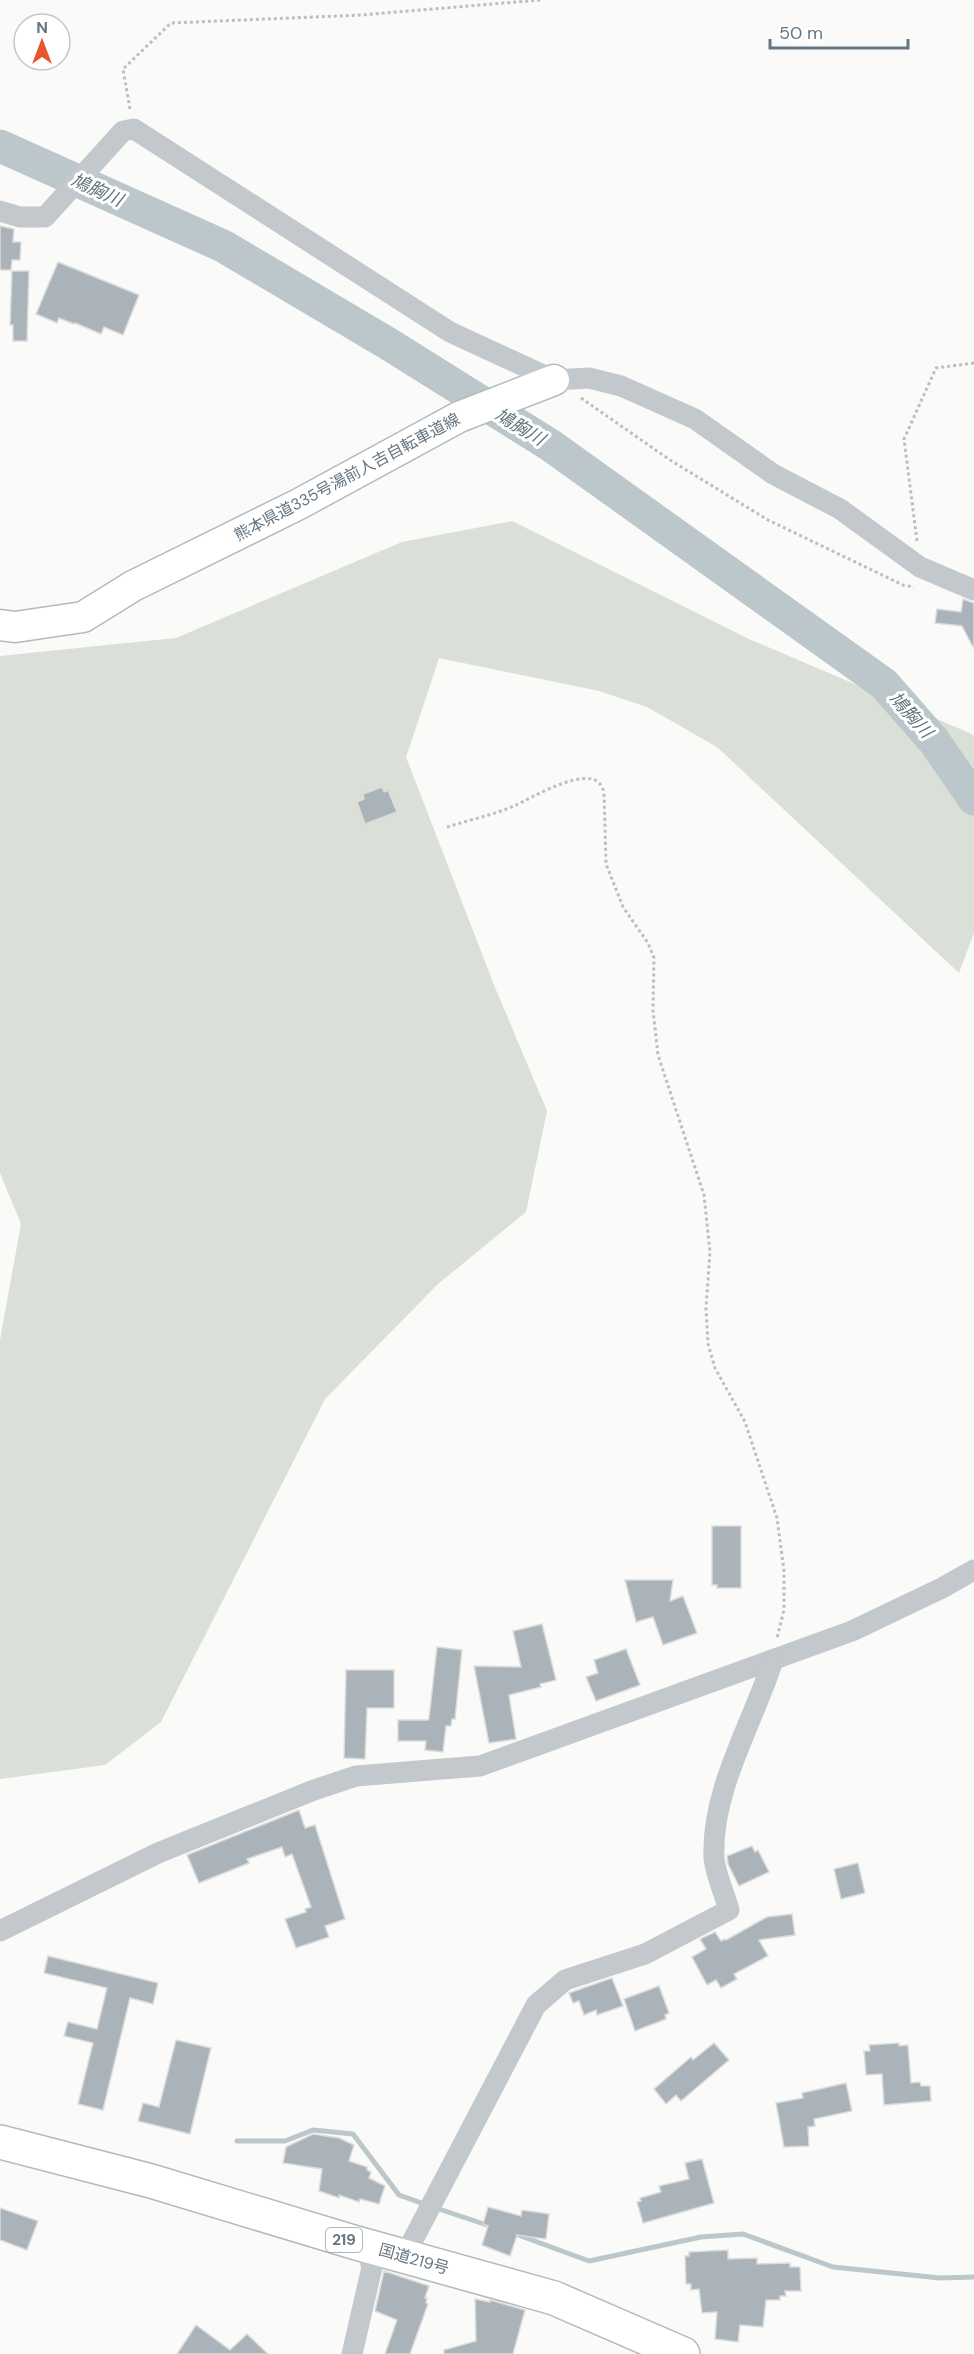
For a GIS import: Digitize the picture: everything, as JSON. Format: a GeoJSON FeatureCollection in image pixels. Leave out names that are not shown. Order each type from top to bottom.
{"type":"FeatureCollection","features":[{"type":"Feature","properties":{"kind":"highway","name":"国道219号"},"geometry":{"type":"LineString","coordinates":[[0,2142],[151,2181],[366,2246],[554,2298],[682,2354]]}},
{"type":"Feature","properties":{"kind":"main road","name":"熊本県道335号湯前人吉自転車道線"},"geometry":{"type":"LineString","coordinates":[[0,625],[15,627],[83,617],[133,586],[299,504],[459,417],[554,380]]}},
{"type":"Feature","properties":{"kind":"street"},"geometry":{"type":"LineString","coordinates":[[0,211],[20,217],[45,217],[128,130],[450,332],[554,380],[589,378],[621,386],[695,419],[773,474],[840,509],[920,567],[974,590]]}},
{"type":"Feature","properties":{"kind":"street"},"geometry":{"type":"LineString","coordinates":[[0,1931],[158,1853],[314,1790],[356,1776],[480,1766],[852,1631],[974,1570]]}},
{"type":"Feature","properties":{"kind":"street"},"geometry":{"type":"LineString","coordinates":[[404,2257],[536,2005],[565,1980],[645,1954],[729,1910],[714,1859],[722,1791],[773,1660]]}},
{"type":"Feature","properties":{"kind":"street"},"geometry":{"type":"LineString","coordinates":[[352,2354],[372,2267],[366,2246]]}},
{"type":"Feature","properties":{"kind":"path"},"geometry":{"type":"LineString","coordinates":[[128,130],[123,69],[171,22],[361,15],[541,0]]}},
{"type":"Feature","properties":{"kind":"path"},"geometry":{"type":"LineString","coordinates":[[920,567],[904,439],[936,368],[974,363]]}},
{"type":"Feature","properties":{"kind":"path"},"geometry":{"type":"LineString","coordinates":[[554,380],[670,459],[768,520],[903,585],[923,589]]}},
{"type":"Feature","properties":{"kind":"path"},"geometry":{"type":"LineString","coordinates":[[447,827],[513,806],[542,791],[577,780],[592,779],[601,784],[604,792],[606,864],[623,907],[648,943],[654,958],[653,1010],[658,1055],[704,1195],[710,1252],[706,1308],[708,1344],[715,1368],[745,1422],[777,1518],[784,1571],[784,1610],[773,1660]]}},
{"type":"Feature","properties":{"kind":"shaded area"},"geometry":{"type":"Polygon","coordinates":[[[512,521],[749,639],[972,734],[974,737],[974,933],[959,973],[717,747],[647,707],[599,691],[439,658],[406,757],[494,985],[547,1111],[526,1212],[438,1284],[325,1399],[161,1722],[105,1765],[0,1779],[0,1340],[21,1224],[0,1173],[0,656],[176,638],[402,542],[512,521]]]}},
{"type":"Feature","properties":{"kind":"building"},"geometry":{"type":"Polygon","coordinates":[[[0,226],[14,229],[13,242],[21,242],[20,260],[12,260],[11,270],[0,270],[0,226]]]}},
{"type":"Feature","properties":{"kind":"building"},"geometry":{"type":"Polygon","coordinates":[[[58,262],[139,295],[123,335],[104,327],[101,334],[59,318],[57,323],[36,314],[58,262]]]}},
{"type":"Feature","properties":{"kind":"building"},"geometry":{"type":"Polygon","coordinates":[[[12,271],[29,271],[27,341],[13,341],[13,325],[10,325],[12,271]]]}},
{"type":"Feature","properties":{"kind":"building"},"geometry":{"type":"Polygon","coordinates":[[[963,599],[974,603],[974,649],[962,626],[935,623],[937,609],[961,612],[963,599]]]}},
{"type":"Feature","properties":{"kind":"building"},"geometry":{"type":"Polygon","coordinates":[[[382,787],[384,792],[388,790],[397,812],[365,824],[357,802],[364,799],[363,794],[382,787]]]}},
{"type":"Feature","properties":{"kind":"building"},"geometry":{"type":"Polygon","coordinates":[[[712,1526],[741,1526],[741,1588],[717,1588],[717,1585],[712,1585],[712,1526]]]}},
{"type":"Feature","properties":{"kind":"building"},"geometry":{"type":"Polygon","coordinates":[[[625,1580],[673,1580],[670,1601],[683,1596],[697,1633],[663,1645],[653,1617],[636,1622],[625,1580]]]}},
{"type":"Feature","properties":{"kind":"building"},"geometry":{"type":"Polygon","coordinates":[[[542,1624],[556,1680],[540,1684],[541,1687],[509,1695],[516,1739],[489,1743],[474,1666],[521,1667],[513,1631],[542,1624]]]}},
{"type":"Feature","properties":{"kind":"building"},"geometry":{"type":"Polygon","coordinates":[[[437,1647],[462,1650],[455,1719],[452,1719],[451,1726],[446,1726],[443,1752],[425,1750],[426,1741],[398,1741],[398,1720],[428,1720],[429,1718],[437,1647]]]}},
{"type":"Feature","properties":{"kind":"building"},"geometry":{"type":"Polygon","coordinates":[[[626,1649],[640,1685],[596,1701],[586,1677],[598,1673],[594,1660],[626,1649]]]}},
{"type":"Feature","properties":{"kind":"building"},"geometry":{"type":"Polygon","coordinates":[[[346,1670],[394,1670],[394,1708],[367,1708],[365,1759],[344,1758],[346,1670]]]}},
{"type":"Feature","properties":{"kind":"building"},"geometry":{"type":"Polygon","coordinates":[[[299,1810],[305,1828],[315,1825],[345,1919],[325,1926],[329,1937],[296,1948],[285,1919],[306,1912],[305,1909],[311,1907],[292,1854],[285,1857],[282,1847],[247,1859],[249,1863],[199,1883],[187,1855],[299,1810]]]}},
{"type":"Feature","properties":{"kind":"building"},"geometry":{"type":"Polygon","coordinates":[[[752,1846],[755,1852],[758,1850],[769,1872],[739,1886],[728,1864],[727,1856],[752,1846]]]}},
{"type":"Feature","properties":{"kind":"building"},"geometry":{"type":"Polygon","coordinates":[[[858,1863],[865,1893],[841,1899],[834,1869],[858,1863]]]}},
{"type":"Feature","properties":{"kind":"building"},"geometry":{"type":"Polygon","coordinates":[[[792,1914],[795,1935],[759,1940],[768,1956],[734,1974],[737,1979],[721,1988],[716,1980],[707,1985],[692,1957],[706,1949],[700,1939],[715,1932],[721,1941],[726,1940],[767,1917],[792,1914]]]}},
{"type":"Feature","properties":{"kind":"building"},"geometry":{"type":"Polygon","coordinates":[[[48,1956],[158,1983],[153,2004],[130,1998],[103,2110],[78,2104],[93,2043],[64,2036],[68,2022],[97,2029],[107,1988],[44,1973],[48,1956]]]}},
{"type":"Feature","properties":{"kind":"building"},"geometry":{"type":"Polygon","coordinates":[[[612,1978],[623,2006],[597,2015],[596,2010],[584,2015],[579,2001],[573,2003],[569,1993],[612,1978]]]}},
{"type":"Feature","properties":{"kind":"building"},"geometry":{"type":"Polygon","coordinates":[[[659,1986],[669,2013],[665,2015],[666,2019],[635,2031],[624,1999],[659,1986]]]}},
{"type":"Feature","properties":{"kind":"building"},"geometry":{"type":"Polygon","coordinates":[[[176,2040],[211,2048],[190,2134],[138,2121],[143,2103],[159,2107],[176,2040]]]}},
{"type":"Feature","properties":{"kind":"building"},"geometry":{"type":"Polygon","coordinates":[[[714,2043],[729,2060],[681,2101],[676,2095],[666,2104],[654,2089],[691,2057],[693,2060],[714,2043]]]}},
{"type":"Feature","properties":{"kind":"building"},"geometry":{"type":"Polygon","coordinates":[[[899,2043],[899,2046],[908,2045],[911,2083],[920,2082],[921,2086],[930,2086],[931,2101],[884,2105],[882,2074],[866,2075],[864,2051],[870,2051],[869,2045],[899,2043]]]}},
{"type":"Feature","properties":{"kind":"building"},"geometry":{"type":"Polygon","coordinates":[[[846,2083],[852,2111],[814,2119],[815,2126],[808,2127],[809,2146],[784,2147],[776,2103],[803,2098],[802,2093],[846,2083]]]}},
{"type":"Feature","properties":{"kind":"building"},"geometry":{"type":"Polygon","coordinates":[[[313,2134],[339,2138],[354,2145],[349,2161],[367,2167],[367,2170],[371,2172],[369,2178],[385,2186],[379,2204],[360,2199],[359,2202],[339,2195],[339,2198],[319,2191],[322,2169],[283,2163],[286,2147],[313,2134]]]}},
{"type":"Feature","properties":{"kind":"building"},"geometry":{"type":"Polygon","coordinates":[[[702,2159],[714,2203],[643,2223],[637,2202],[641,2201],[640,2198],[661,2192],[659,2186],[689,2179],[685,2163],[702,2159]]]}},
{"type":"Feature","properties":{"kind":"building"},"geometry":{"type":"Polygon","coordinates":[[[488,2207],[521,2216],[522,2210],[549,2214],[546,2239],[517,2235],[510,2256],[482,2245],[488,2226],[483,2224],[488,2207]]]}},
{"type":"Feature","properties":{"kind":"building"},"geometry":{"type":"Polygon","coordinates":[[[0,2208],[38,2221],[27,2250],[0,2240],[0,2208]]]}},
{"type":"Feature","properties":{"kind":"building"},"geometry":{"type":"Polygon","coordinates":[[[728,2250],[728,2259],[757,2258],[757,2264],[790,2263],[790,2267],[800,2267],[801,2291],[785,2291],[786,2296],[780,2296],[780,2300],[766,2300],[763,2327],[740,2325],[738,2342],[715,2339],[717,2312],[702,2313],[699,2289],[691,2290],[691,2284],[686,2284],[685,2256],[689,2256],[689,2252],[728,2250]]]}},
{"type":"Feature","properties":{"kind":"building"},"geometry":{"type":"Polygon","coordinates":[[[384,2271],[429,2286],[425,2298],[428,2304],[410,2354],[385,2354],[397,2320],[375,2311],[384,2271]]]}},
{"type":"Feature","properties":{"kind":"building"},"geometry":{"type":"Polygon","coordinates":[[[475,2299],[490,2302],[490,2300],[525,2310],[513,2354],[444,2354],[444,2350],[476,2341],[475,2299]]]}},
{"type":"Feature","properties":{"kind":"building"},"geometry":{"type":"Polygon","coordinates":[[[196,2325],[230,2350],[247,2334],[268,2354],[177,2354],[196,2325]]]}},
{"type":"Feature","properties":{"kind":"waterway","name":"鳩胸川"},"geometry":{"type":"LineString","coordinates":[[0,146],[223,246],[387,343],[550,445],[884,684],[934,741],[974,799]]}},
{"type":"Feature","properties":{"kind":"waterway"},"geometry":{"type":"LineString","coordinates":[[237,2141],[285,2141],[313,2130],[353,2134],[399,2195],[427,2205]]}},
{"type":"Feature","properties":{"kind":"waterway"},"geometry":{"type":"LineString","coordinates":[[436,2208],[490,2226]]}},
{"type":"Feature","properties":{"kind":"waterway"},"geometry":{"type":"LineString","coordinates":[[513,2233],[589,2261],[701,2237],[743,2234],[833,2267],[940,2278],[974,2277]]}}]}
